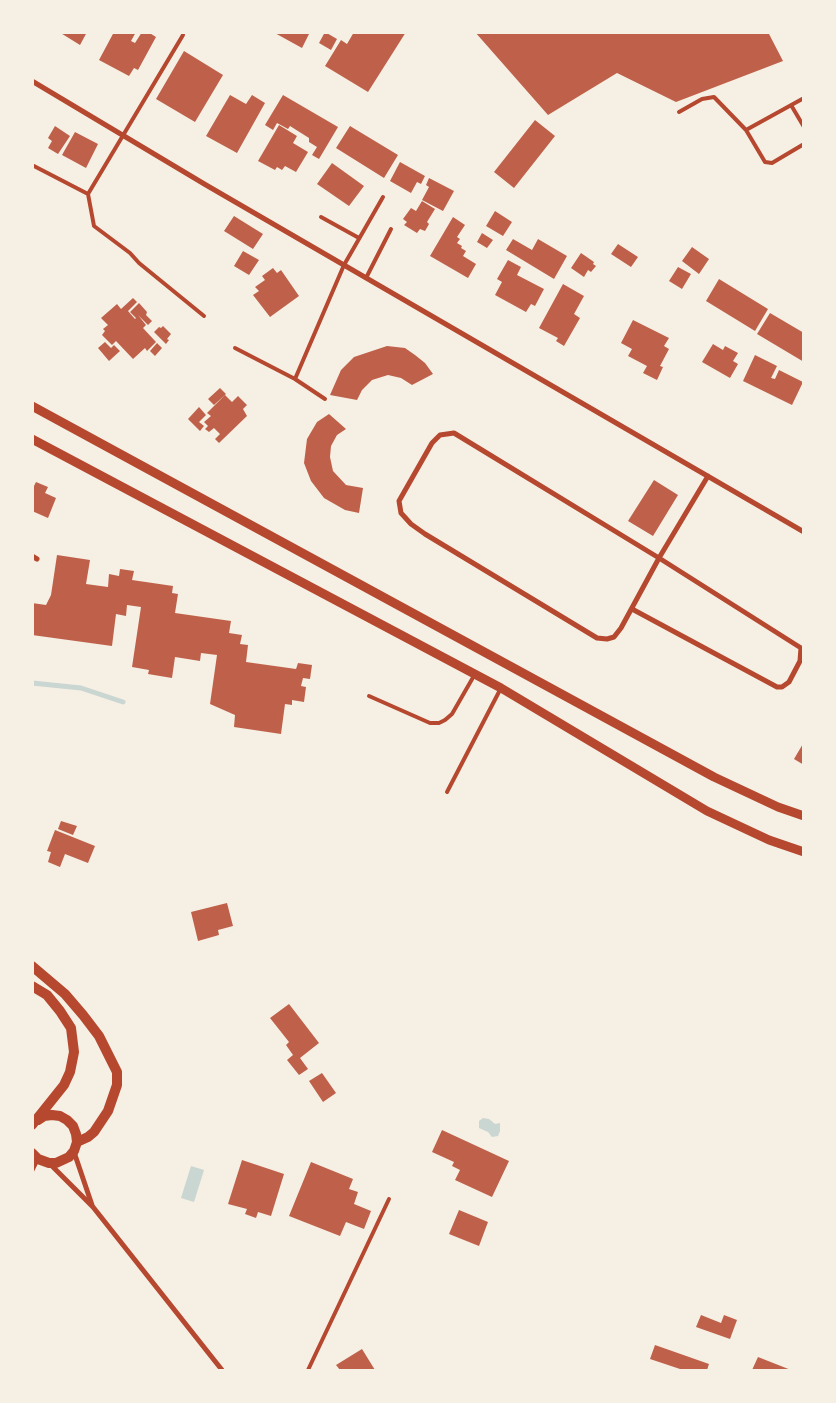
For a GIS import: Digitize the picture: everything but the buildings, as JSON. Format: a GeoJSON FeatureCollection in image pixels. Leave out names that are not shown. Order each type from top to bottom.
{"type":"FeatureCollection","features":[{"type":"Feature","properties":{"kind":"main road"},"geometry":{"type":"LineString","coordinates":[[32,966],[65,994],[83,1015],[99,1036],[117,1072],[117,1085],[108,1110],[94,1132],[75,1146],[63,1161],[49,1163],[34,1156]]}},
{"type":"Feature","properties":{"kind":"main road"},"geometry":{"type":"LineString","coordinates":[[32,986],[47,995],[71,1028],[74,1052],[70,1072],[64,1085],[35,1123]]}},
{"type":"Feature","properties":{"kind":"main road"},"geometry":{"type":"LineString","coordinates":[[35,1123],[44,1116],[60,1116],[73,1126],[76,1134],[75,1146]]}},
{"type":"Feature","properties":{"kind":"street"},"geometry":{"type":"LineString","coordinates":[[32,80],[366,278],[804,532]]}},
{"type":"Feature","properties":{"kind":"street"},"geometry":{"type":"LineString","coordinates":[[32,406],[714,777],[778,807],[804,816]]}},
{"type":"Feature","properties":{"kind":"street"},"geometry":{"type":"LineString","coordinates":[[632,609],[777,687],[782,687],[789,682],[800,661],[801,648],[660,558],[454,433],[440,435],[432,443],[399,501],[401,513],[411,524],[425,534],[597,638],[606,639],[614,637],[621,628],[660,558],[708,476]]}},
{"type":"Feature","properties":{"kind":"street"},"geometry":{"type":"LineString","coordinates":[[32,439],[501,688],[707,810],[769,840],[804,852]]}},
{"type":"Feature","properties":{"kind":"street"},"geometry":{"type":"LineString","coordinates":[[75,1146],[93,1207]]}},
{"type":"Feature","properties":{"kind":"street"},"geometry":{"type":"LineString","coordinates":[[49,1163],[93,1207],[222,1370]]}},
{"type":"Feature","properties":{"kind":"lane"},"geometry":{"type":"LineString","coordinates":[[183,35],[88,194],[94,226],[115,240],[139,264],[204,316]]}},
{"type":"Feature","properties":{"kind":"lane"},"geometry":{"type":"LineString","coordinates":[[679,112],[702,99],[714,97],[746,130],[764,162],[772,164],[804,144]]}},
{"type":"Feature","properties":{"kind":"lane"},"geometry":{"type":"LineString","coordinates":[[746,130],[804,98]]}},
{"type":"Feature","properties":{"kind":"lane"},"geometry":{"type":"LineString","coordinates":[[791,105],[804,127]]}},
{"type":"Feature","properties":{"kind":"lane"},"geometry":{"type":"LineString","coordinates":[[32,165],[88,194]]}},
{"type":"Feature","properties":{"kind":"lane"},"geometry":{"type":"LineString","coordinates":[[295,379],[344,265],[383,197]]}},
{"type":"Feature","properties":{"kind":"lane"},"geometry":{"type":"LineString","coordinates":[[321,218],[360,238]]}},
{"type":"Feature","properties":{"kind":"lane"},"geometry":{"type":"LineString","coordinates":[[366,278],[390,229]]}},
{"type":"Feature","properties":{"kind":"lane"},"geometry":{"type":"LineString","coordinates":[[235,348],[295,379],[326,399]]}},
{"type":"Feature","properties":{"kind":"lane"},"geometry":{"type":"LineString","coordinates":[[369,696],[430,723],[439,723],[452,714],[475,674]]}},
{"type":"Feature","properties":{"kind":"lane"},"geometry":{"type":"LineString","coordinates":[[447,792],[501,688]]}},
{"type":"Feature","properties":{"kind":"lane"},"geometry":{"type":"LineString","coordinates":[[32,1171],[34,1156]]}},
{"type":"Feature","properties":{"kind":"lane"},"geometry":{"type":"LineString","coordinates":[[308,1370],[390,1200]]}},
{"type":"Feature","properties":{"kind":"shaded area"},"geometry":{"type":"Polygon","coordinates":[[[483,1118],[489,1119],[495,1124],[500,1123],[498,1136],[492,1137],[488,1132],[479,1128],[479,1121],[483,1118]]]}},
{"type":"Feature","properties":{"kind":"shaded area"},"geometry":{"type":"Polygon","coordinates":[[[191,1166],[204,1170],[194,1202],[181,1198],[191,1166]]]}},
{"type":"Feature","properties":{"kind":"waterway"},"geometry":{"type":"LineString","coordinates":[[32,683],[81,688],[123,702]]}}]}
